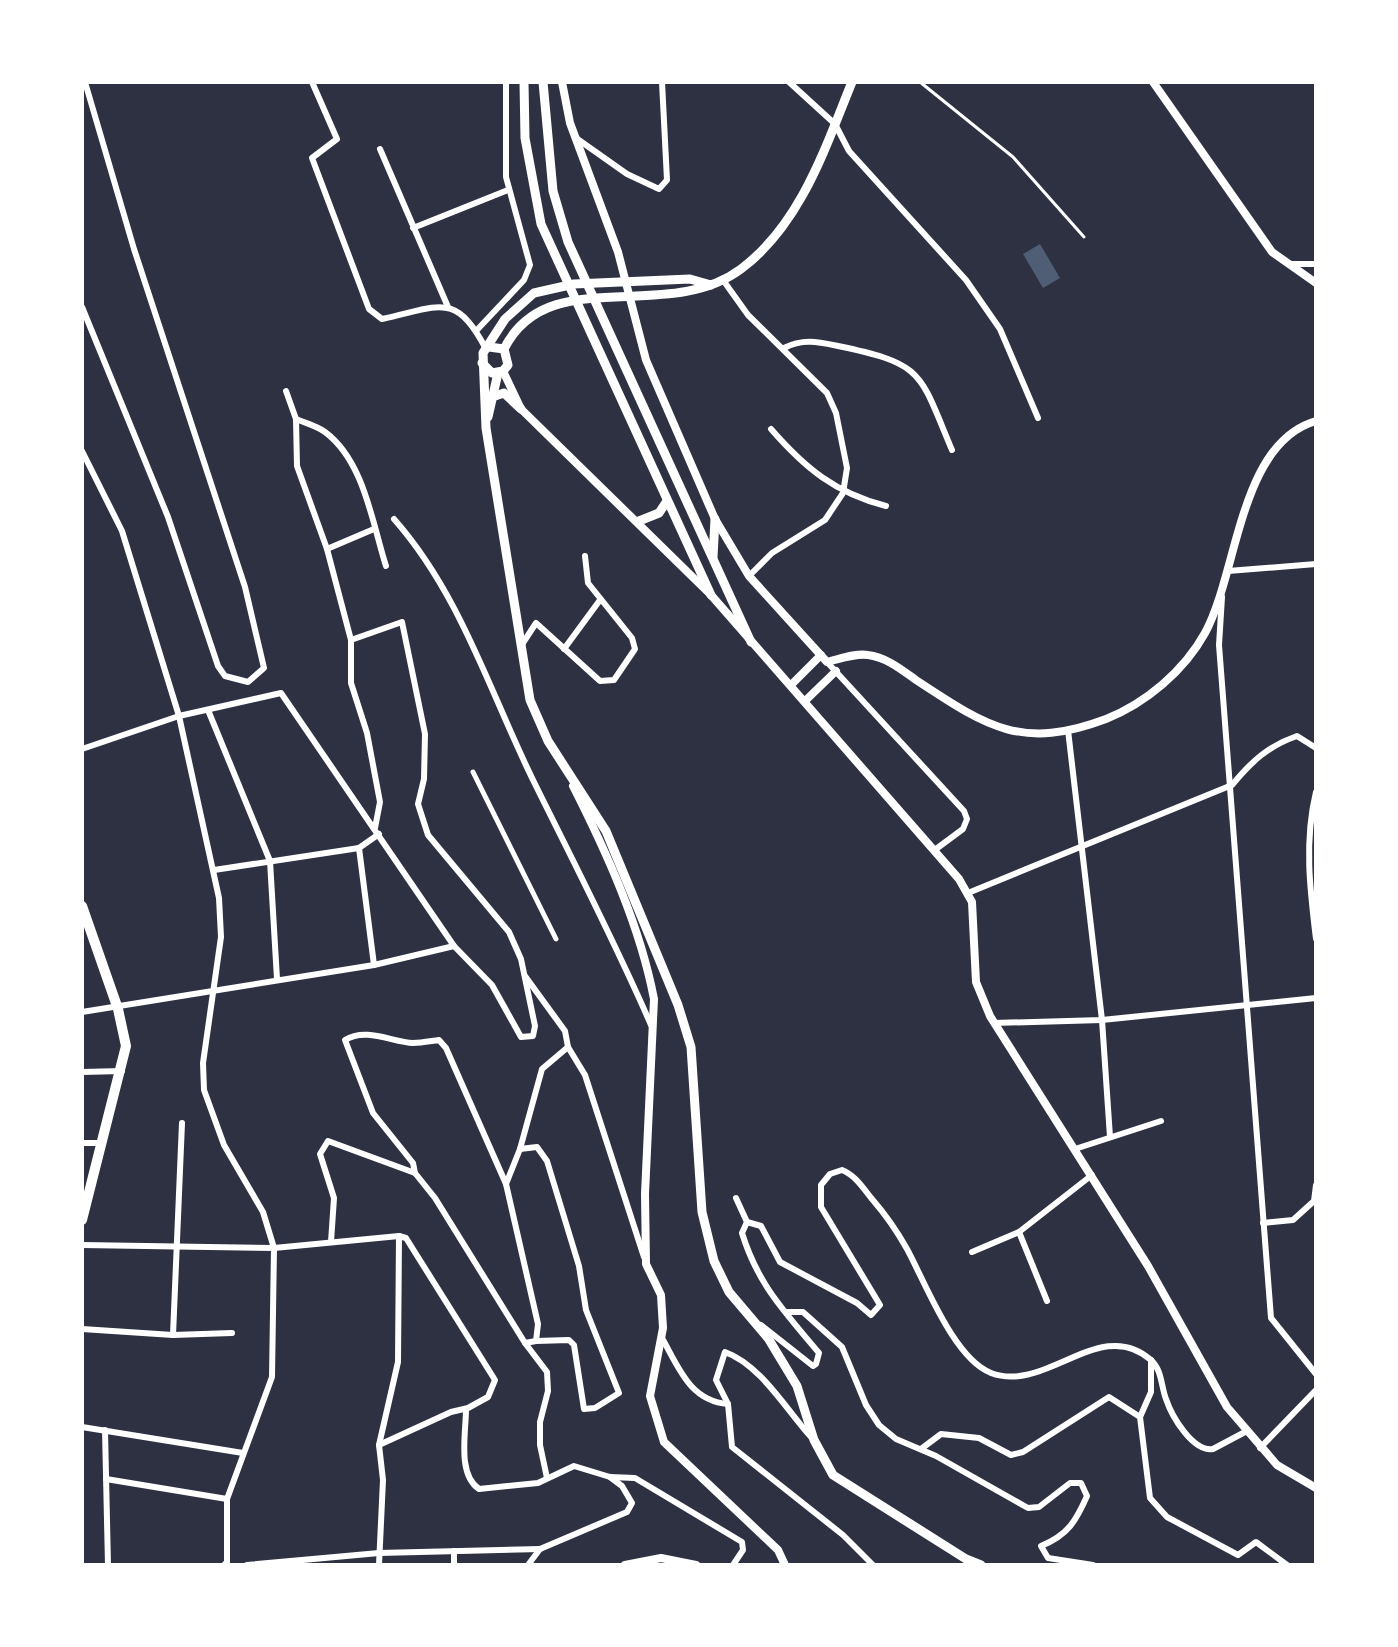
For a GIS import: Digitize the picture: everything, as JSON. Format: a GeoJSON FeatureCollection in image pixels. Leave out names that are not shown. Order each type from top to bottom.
{"type":"FeatureCollection","features":[{"type":"Feature","properties":{"kind":"main road"},"geometry":{"type":"LineString","coordinates":[[524,82],[525,138],[533,197],[551,251],[711,595]]}},
{"type":"Feature","properties":{"kind":"main road"},"geometry":{"type":"LineString","coordinates":[[543,82],[553,191],[568,242],[751,642]]}},
{"type":"Feature","properties":{"kind":"main road"},"geometry":{"type":"LineString","coordinates":[[504,349],[516,330],[541,308],[584,298],[632,299],[693,292],[723,280],[753,258],[786,222],[807,188],[852,82]]}},
{"type":"Feature","properties":{"kind":"main road"},"geometry":{"type":"LineString","coordinates":[[711,285],[690,279],[574,284],[534,293],[505,319],[487,348],[481,362],[486,428],[530,700],[556,754],[606,831],[678,1005],[691,1047],[702,1212],[714,1261],[729,1292],[768,1338],[797,1386],[814,1440],[833,1475],[966,1559],[981,1565]]}},
{"type":"Feature","properties":{"kind":"main road"},"geometry":{"type":"LineString","coordinates":[[487,348],[504,349]]}},
{"type":"Feature","properties":{"kind":"main road"},"geometry":{"type":"LineString","coordinates":[[486,428],[500,372],[509,361],[504,349]]}},
{"type":"Feature","properties":{"kind":"main road"},"geometry":{"type":"LineString","coordinates":[[481,362],[487,371],[500,372]]}},
{"type":"Feature","properties":{"kind":"main road"},"geometry":{"type":"LineString","coordinates":[[492,397],[504,393],[521,409]]}},
{"type":"Feature","properties":{"kind":"main road"},"geometry":{"type":"LineString","coordinates":[[639,521],[659,513],[667,501]]}},
{"type":"Feature","properties":{"kind":"main road"},"geometry":{"type":"LineString","coordinates":[[713,560],[715,519]]}},
{"type":"Feature","properties":{"kind":"main road"},"geometry":{"type":"LineString","coordinates":[[706,582],[712,585],[720,576]]}},
{"type":"Feature","properties":{"kind":"main road"},"geometry":{"type":"LineString","coordinates":[[82,1220],[126,1046],[118,1009],[83,912]]}},
{"type":"Feature","properties":{"kind":"street"},"geometry":{"type":"LineString","coordinates":[[82,307],[168,517],[218,666],[233,680],[248,682],[264,668],[248,598],[139,264],[85,82]]}},
{"type":"Feature","properties":{"kind":"street"},"geometry":{"type":"LineString","coordinates":[[312,82],[337,139],[312,158],[369,309],[382,319],[448,307],[466,315],[487,348]]}},
{"type":"Feature","properties":{"kind":"street"},"geometry":{"type":"LineString","coordinates":[[476,331],[524,280],[530,265],[508,190],[505,163],[506,82]]}},
{"type":"Feature","properties":{"kind":"street"},"geometry":{"type":"LineString","coordinates":[[562,82],[576,138],[618,252],[646,360],[715,519],[749,576],[964,811],[967,819],[963,829],[936,849]]}},
{"type":"Feature","properties":{"kind":"street"},"geometry":{"type":"LineString","coordinates":[[576,138],[627,174],[659,189],[667,180],[662,82]]}},
{"type":"Feature","properties":{"kind":"street"},"geometry":{"type":"LineString","coordinates":[[789,82],[835,124],[849,151],[966,280],[1000,329],[1038,418]]}},
{"type":"Feature","properties":{"kind":"street"},"geometry":{"type":"LineString","coordinates":[[1153,82],[1272,252],[1316,283]]}},
{"type":"Feature","properties":{"kind":"street"},"geometry":{"type":"LineString","coordinates":[[380,149],[448,307]]}},
{"type":"Feature","properties":{"kind":"street"},"geometry":{"type":"LineString","coordinates":[[413,228],[508,190]]}},
{"type":"Feature","properties":{"kind":"street"},"geometry":{"type":"LineString","coordinates":[[1286,264],[1316,264]]}},
{"type":"Feature","properties":{"kind":"street"},"geometry":{"type":"LineString","coordinates":[[723,280],[748,315],[827,393],[847,468],[843,493],[825,520],[772,553],[749,576]]}},
{"type":"Feature","properties":{"kind":"street"},"geometry":{"type":"LineString","coordinates":[[784,348],[811,341],[888,356],[904,365],[925,386],[952,450]]}},
{"type":"Feature","properties":{"kind":"street"},"geometry":{"type":"LineString","coordinates":[[500,372],[521,409],[639,521],[711,595],[936,849],[959,879],[972,902],[976,982],[994,1023],[1148,1266],[1212,1382],[1245,1432],[1291,1475],[1316,1488]]}},
{"type":"Feature","properties":{"kind":"street"},"geometry":{"type":"LineString","coordinates":[[214,870],[359,848],[377,831],[378,787],[351,683],[351,640],[327,549],[297,466],[296,419],[286,391]]}},
{"type":"Feature","properties":{"kind":"street"},"geometry":{"type":"LineString","coordinates":[[296,419],[324,431],[344,452],[366,495],[386,566]]}},
{"type":"Feature","properties":{"kind":"street"},"geometry":{"type":"LineString","coordinates":[[791,685],[824,659],[856,655],[881,658],[998,728],[1028,735],[1068,730],[1107,718],[1145,699],[1183,665],[1206,632],[1223,590],[1255,482],[1276,448],[1307,423],[1316,421]]}},
{"type":"Feature","properties":{"kind":"street"},"geometry":{"type":"LineString","coordinates":[[771,429],[823,481],[843,493],[886,506]]}},
{"type":"Feature","properties":{"kind":"street"},"geometry":{"type":"LineString","coordinates":[[82,451],[122,531],[179,716],[214,870],[221,937],[203,1063],[204,1090],[224,1145],[263,1212],[274,1248],[272,1377],[227,1499],[227,1562],[224,1565]]}},
{"type":"Feature","properties":{"kind":"street"},"geometry":{"type":"LineString","coordinates":[[394,519],[430,564],[458,615],[534,783],[603,917],[654,1032]]}},
{"type":"Feature","properties":{"kind":"street"},"geometry":{"type":"LineString","coordinates":[[327,549],[374,529]]}},
{"type":"Feature","properties":{"kind":"street"},"geometry":{"type":"LineString","coordinates":[[521,646],[536,623],[600,681],[614,680],[635,649],[632,638],[588,583],[585,556]]}},
{"type":"Feature","properties":{"kind":"street"},"geometry":{"type":"LineString","coordinates":[[1228,571],[1316,564]]}},
{"type":"Feature","properties":{"kind":"street"},"geometry":{"type":"LineString","coordinates":[[1223,590],[1219,645],[1271,1318],[1316,1374]]}},
{"type":"Feature","properties":{"kind":"street"},"geometry":{"type":"LineString","coordinates":[[564,649],[600,600]]}},
{"type":"Feature","properties":{"kind":"street"},"geometry":{"type":"LineString","coordinates":[[82,749],[179,716],[281,693],[454,946],[492,985],[525,1038],[535,1034],[521,959],[509,932],[428,835],[418,804],[424,779],[425,734],[405,625],[396,622],[351,640]]}},
{"type":"Feature","properties":{"kind":"street"},"geometry":{"type":"LineString","coordinates":[[805,701],[836,671]]}},
{"type":"Feature","properties":{"kind":"street"},"geometry":{"type":"LineString","coordinates":[[208,710],[270,861],[277,979]]}},
{"type":"Feature","properties":{"kind":"street"},"geometry":{"type":"LineString","coordinates":[[1068,730],[1079,846],[1102,1020],[1110,1137]]}},
{"type":"Feature","properties":{"kind":"street"},"geometry":{"type":"LineString","coordinates":[[968,893],[1232,785],[1254,759],[1273,745],[1297,736],[1316,748]]}},
{"type":"Feature","properties":{"kind":"street"},"geometry":{"type":"LineString","coordinates":[[556,754],[601,841],[649,970],[654,1032],[647,1125],[646,1264]]}},
{"type":"Feature","properties":{"kind":"street"},"geometry":{"type":"LineString","coordinates":[[473,772],[556,939]]}},
{"type":"Feature","properties":{"kind":"street"},"geometry":{"type":"LineString","coordinates":[[1316,792],[1310,823],[1309,859],[1316,939]]}},
{"type":"Feature","properties":{"kind":"street"},"geometry":{"type":"LineString","coordinates":[[359,848],[374,965]]}},
{"type":"Feature","properties":{"kind":"street"},"geometry":{"type":"LineString","coordinates":[[82,1012],[118,1009],[213,989],[374,965],[454,946]]}},
{"type":"Feature","properties":{"kind":"street"},"geometry":{"type":"LineString","coordinates":[[523,974],[565,1031],[568,1047],[585,1075],[646,1264],[661,1295],[662,1338],[650,1396],[664,1442],[778,1550],[785,1565]]}},
{"type":"Feature","properties":{"kind":"street"},"geometry":{"type":"LineString","coordinates":[[994,1023],[1102,1020],[1316,998]]}},
{"type":"Feature","properties":{"kind":"street"},"geometry":{"type":"LineString","coordinates":[[536,1341],[538,1324],[526,1260],[506,1184],[446,1048],[439,1040],[412,1043],[351,1036],[345,1040],[373,1113],[413,1163],[415,1173],[435,1198],[525,1343],[547,1372],[548,1391],[540,1422],[547,1478]]}},
{"type":"Feature","properties":{"kind":"street"},"geometry":{"type":"LineString","coordinates":[[506,1184],[520,1149],[542,1069],[568,1047]]}},
{"type":"Feature","properties":{"kind":"street"},"geometry":{"type":"LineString","coordinates":[[82,1072],[122,1071]]}},
{"type":"Feature","properties":{"kind":"street"},"geometry":{"type":"LineString","coordinates":[[1075,1149],[1161,1121]]}},
{"type":"Feature","properties":{"kind":"street"},"geometry":{"type":"LineString","coordinates":[[173,1335],[174,1248],[182,1123]]}},
{"type":"Feature","properties":{"kind":"street"},"geometry":{"type":"LineString","coordinates":[[331,1242],[334,1198],[320,1154],[328,1141],[415,1173]]}},
{"type":"Feature","properties":{"kind":"street"},"geometry":{"type":"LineString","coordinates":[[82,1143],[103,1143]]}},
{"type":"Feature","properties":{"kind":"street"},"geometry":{"type":"LineString","coordinates":[[520,1149],[537,1147],[547,1161],[579,1266],[586,1310],[619,1393],[595,1408],[584,1409],[574,1345],[569,1340],[525,1343]]}},
{"type":"Feature","properties":{"kind":"street"},"geometry":{"type":"LineString","coordinates":[[747,1222],[761,1226],[780,1262],[857,1303],[871,1315],[880,1305],[821,1207],[821,1185],[837,1170],[853,1176],[887,1217],[966,1355],[990,1373],[1027,1376],[1107,1346],[1135,1349],[1157,1366],[1170,1411],[1195,1443],[1213,1449],[1245,1432]]}},
{"type":"Feature","properties":{"kind":"street"},"geometry":{"type":"LineString","coordinates":[[972,1252],[1019,1232],[1092,1175]]}},
{"type":"Feature","properties":{"kind":"street"},"geometry":{"type":"LineString","coordinates":[[1263,1223],[1293,1220],[1314,1201],[1316,1185]]}},
{"type":"Feature","properties":{"kind":"street"},"geometry":{"type":"LineString","coordinates":[[736,1198],[747,1222],[742,1233],[752,1265],[768,1294],[819,1353],[813,1366],[750,1316]]}},
{"type":"Feature","properties":{"kind":"street"},"geometry":{"type":"LineString","coordinates":[[1019,1232],[1047,1301]]}},
{"type":"Feature","properties":{"kind":"street"},"geometry":{"type":"LineString","coordinates":[[82,1245],[274,1248],[399,1236],[414,1247],[495,1380],[488,1397],[379,1445]]}},
{"type":"Feature","properties":{"kind":"street"},"geometry":{"type":"LineString","coordinates":[[379,1565],[383,1480],[379,1445],[397,1371],[399,1236]]}},
{"type":"Feature","properties":{"kind":"street"},"geometry":{"type":"LineString","coordinates":[[785,1312],[803,1312],[842,1347],[866,1405],[879,1425],[896,1439],[921,1449],[1028,1508],[1039,1507],[1070,1483],[1081,1483],[1087,1496],[1078,1521],[1058,1540],[1041,1546],[1048,1558],[1093,1565]]}},
{"type":"Feature","properties":{"kind":"street"},"geometry":{"type":"LineString","coordinates":[[82,1329],[173,1335],[232,1333]]}},
{"type":"Feature","properties":{"kind":"street"},"geometry":{"type":"LineString","coordinates":[[662,1338],[691,1388],[713,1403],[728,1404]]}},
{"type":"Feature","properties":{"kind":"street"},"geometry":{"type":"LineString","coordinates":[[814,1440],[757,1374],[738,1357],[725,1352],[716,1380],[728,1404],[732,1447],[843,1535],[873,1565]]}},
{"type":"Feature","properties":{"kind":"street"},"geometry":{"type":"LineString","coordinates":[[1151,1360],[1151,1392],[1140,1417],[1150,1498],[1158,1509],[1238,1555],[1256,1542],[1287,1565]]}},
{"type":"Feature","properties":{"kind":"street"},"geometry":{"type":"LineString","coordinates":[[1260,1448],[1316,1390]]}},
{"type":"Feature","properties":{"kind":"street"},"geometry":{"type":"LineString","coordinates":[[921,1449],[941,1434],[979,1438],[1011,1455],[1023,1452],[1109,1397],[1140,1417]]}},
{"type":"Feature","properties":{"kind":"street"},"geometry":{"type":"LineString","coordinates":[[466,1409],[466,1471],[471,1484],[489,1490],[538,1483],[574,1466],[610,1477],[635,1478],[742,1542],[743,1550],[733,1565]]}},
{"type":"Feature","properties":{"kind":"street"},"geometry":{"type":"LineString","coordinates":[[82,1427],[243,1453]]}},
{"type":"Feature","properties":{"kind":"street"},"geometry":{"type":"LineString","coordinates":[[105,1430],[108,1565]]}},
{"type":"Feature","properties":{"kind":"street"},"geometry":{"type":"LineString","coordinates":[[247,1565],[379,1553],[540,1549],[627,1512],[632,1503],[622,1486],[610,1477]]}},
{"type":"Feature","properties":{"kind":"street"},"geometry":{"type":"LineString","coordinates":[[106,1479],[153,1484],[227,1499]]}},
{"type":"Feature","properties":{"kind":"street"},"geometry":{"type":"LineString","coordinates":[[528,1565],[540,1549]]}},
{"type":"Feature","properties":{"kind":"street"},"geometry":{"type":"LineString","coordinates":[[454,1551],[454,1565]]}},
{"type":"Feature","properties":{"kind":"street"},"geometry":{"type":"LineString","coordinates":[[625,1565],[661,1558],[696,1565]]}},
{"type":"Feature","properties":{"kind":"lane"},"geometry":{"type":"LineString","coordinates":[[920,82],[1013,157],[1084,237]]}},
{"type":"Feature","properties":{"kind":"water"},"geometry":{"type":"Polygon","coordinates":[[[1040,244],[1060,278],[1043,288],[1023,254],[1040,244]]]}}]}
